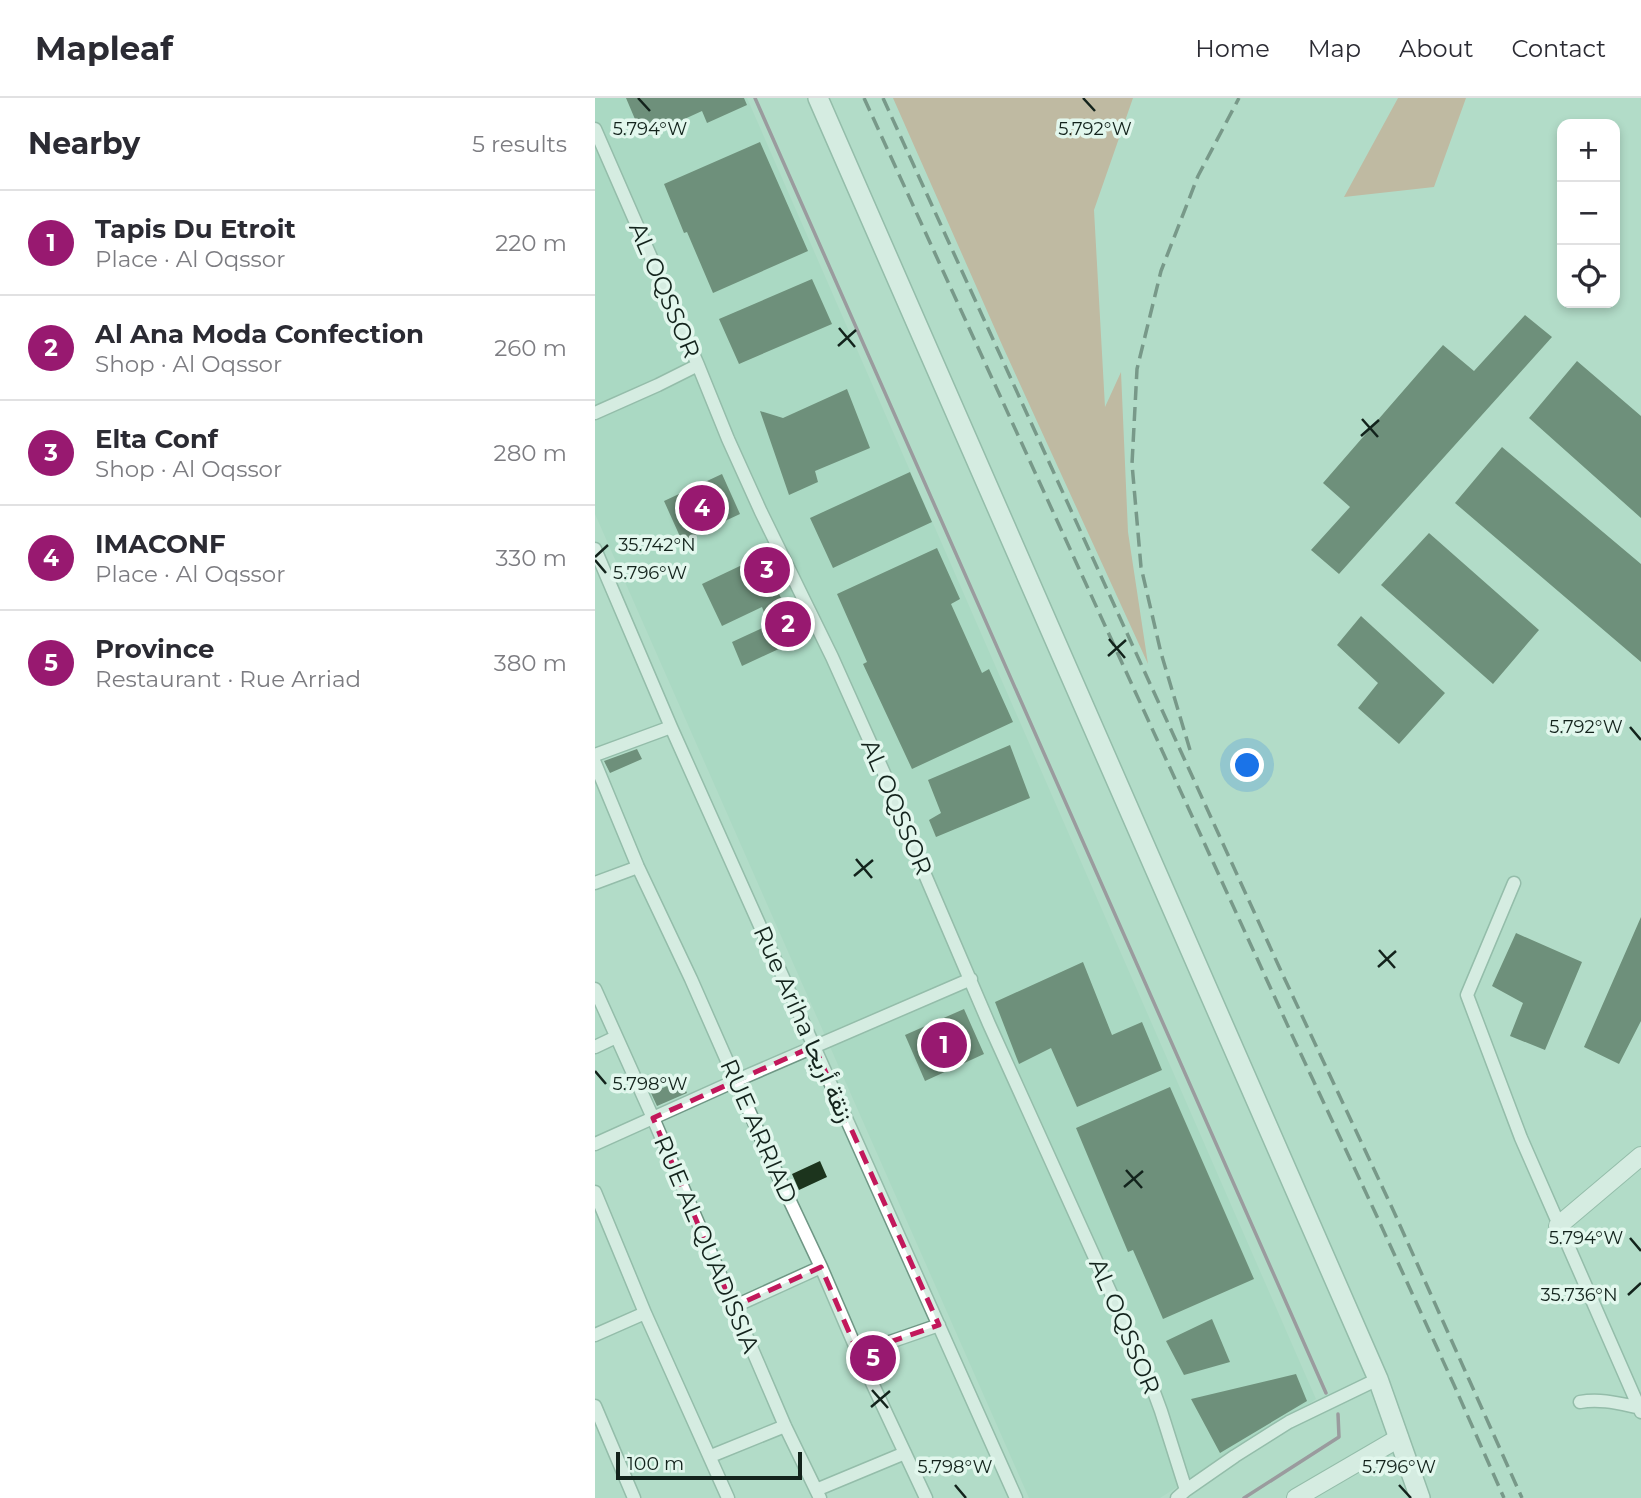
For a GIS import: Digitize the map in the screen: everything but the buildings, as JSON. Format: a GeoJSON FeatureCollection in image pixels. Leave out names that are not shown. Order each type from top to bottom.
{"type":"FeatureCollection","features":[{"type":"Feature","properties":{"kind":"main road"},"geometry":{"type":"LineString","coordinates":[[818,98],[1378,1380],[1420,1498]]}},
{"type":"Feature","properties":{"kind":"street","name":"AL OQSSOR"},"geometry":{"type":"LineString","coordinates":[[595,129],[728,439],[832,657],[888,782],[989,1024],[1147,1373],[1161,1411],[1182,1494]]}},
{"type":"Feature","properties":{"kind":"street"},"geometry":{"type":"LineString","coordinates":[[595,413],[698,365]]}},
{"type":"Feature","properties":{"kind":"street","name":"Rue Ariha زنقة أريحا"},"geometry":{"type":"LineString","coordinates":[[595,549],[671,727],[1016,1498]]}},
{"type":"Feature","properties":{"kind":"street"},"geometry":{"type":"LineString","coordinates":[[595,755],[671,727]]}},
{"type":"Feature","properties":{"kind":"street","name":"RUE ARRIAD"},"geometry":{"type":"LineString","coordinates":[[595,763],[638,867],[926,1498]]}},
{"type":"Feature","properties":{"kind":"street"},"geometry":{"type":"LineString","coordinates":[[595,883],[638,867]]}},
{"type":"Feature","properties":{"kind":"street"},"geometry":{"type":"LineString","coordinates":[[1514,883],[1467,995],[1521,1138],[1640,1410]]}},
{"type":"Feature","properties":{"kind":"street"},"geometry":{"type":"LineString","coordinates":[[595,1144],[971,979]]}},
{"type":"Feature","properties":{"kind":"street","name":"RUE AL QUADISSIA"},"geometry":{"type":"LineString","coordinates":[[595,989],[785,1426],[818,1494]]}},
{"type":"Feature","properties":{"kind":"street"},"geometry":{"type":"LineString","coordinates":[[595,1047],[617,1037]]}},
{"type":"Feature","properties":{"kind":"street"},"geometry":{"type":"LineString","coordinates":[[1558,1226],[1641,1156]]}},
{"type":"Feature","properties":{"kind":"street"},"geometry":{"type":"LineString","coordinates":[[595,1192],[728,1498]]}},
{"type":"Feature","properties":{"kind":"street"},"geometry":{"type":"LineString","coordinates":[[733,1307],[821,1267]]}},
{"type":"Feature","properties":{"kind":"street"},"geometry":{"type":"LineString","coordinates":[[595,1335],[646,1313]]}},
{"type":"Feature","properties":{"kind":"street"},"geometry":{"type":"LineString","coordinates":[[858,1353],[939,1325]]}},
{"type":"Feature","properties":{"kind":"street"},"geometry":{"type":"LineString","coordinates":[[1182,1494],[1280,1428],[1378,1380]]}},
{"type":"Feature","properties":{"kind":"street"},"geometry":{"type":"LineString","coordinates":[[1580,1402],[1601,1401],[1640,1410]]}},
{"type":"Feature","properties":{"kind":"street"},"geometry":{"type":"LineString","coordinates":[[595,1406],[634,1498]]}},
{"type":"Feature","properties":{"kind":"street"},"geometry":{"type":"LineString","coordinates":[[711,1456],[785,1426]]}},
{"type":"Feature","properties":{"kind":"street"},"geometry":{"type":"LineString","coordinates":[[1296,1498],[1399,1438]]}},
{"type":"Feature","properties":{"kind":"street"},"geometry":{"type":"LineString","coordinates":[[818,1494],[905,1453]]}},
{"type":"Feature","properties":{"kind":"highlighted area"},"geometry":{"type":"Polygon","coordinates":[[[814,1046],[939,1325],[858,1353],[821,1267],[733,1307],[653,1118],[814,1046]]]}},
{"type":"Feature","properties":{"kind":"shaded area"},"geometry":{"type":"Polygon","coordinates":[[[595,98],[747,98],[1316,1399],[1160,1498],[1029,1498],[595,514],[595,98]]]}},
{"type":"Feature","properties":{"kind":"shaded area"},"geometry":{"type":"Polygon","coordinates":[[[893,98],[1133,98],[1094,210],[1105,407],[1121,372],[1128,532],[1148,664],[1003,347],[893,98]]]}},
{"type":"Feature","properties":{"kind":"shaded area"},"geometry":{"type":"Polygon","coordinates":[[[1398,98],[1466,98],[1434,187],[1344,197],[1398,98]]]}},
{"type":"Feature","properties":{"kind":"waterway"},"geometry":{"type":"LineString","coordinates":[[755,98],[1326,1393]]}},
{"type":"Feature","properties":{"kind":"waterway"},"geometry":{"type":"LineString","coordinates":[[1244,1498],[1339,1437],[1338,1414]]}},
{"type":"Feature","properties":{"kind":"railway"},"geometry":{"type":"LineString","coordinates":[[864,98],[1504,1498]]}},
{"type":"Feature","properties":{"kind":"railway"},"geometry":{"type":"LineString","coordinates":[[883,98],[1281,971],[1394,1212],[1522,1498]]}},
{"type":"Feature","properties":{"kind":"railway"},"geometry":{"type":"LineString","coordinates":[[1190,750],[1161,653],[1141,567],[1132,464],[1137,369],[1161,271],[1198,176],[1239,98]]}},
{"type":"Feature","properties":{"kind":"place","name":"IMACONF"},"geometry":{"type":"Point","coordinates":[702,508]}},
{"type":"Feature","properties":{"kind":"place","name":"Elta Conf"},"geometry":{"type":"Point","coordinates":[767,570]}},
{"type":"Feature","properties":{"kind":"place","name":"Al Ana Moda Confection"},"geometry":{"type":"Point","coordinates":[788,624]}},
{"type":"Feature","properties":{"kind":"place","name":"Tapis Du Etroit"},"geometry":{"type":"Point","coordinates":[944,1045]}},
{"type":"Feature","properties":{"kind":"place","name":"Province"},"geometry":{"type":"Point","coordinates":[873,1358]}}]}
